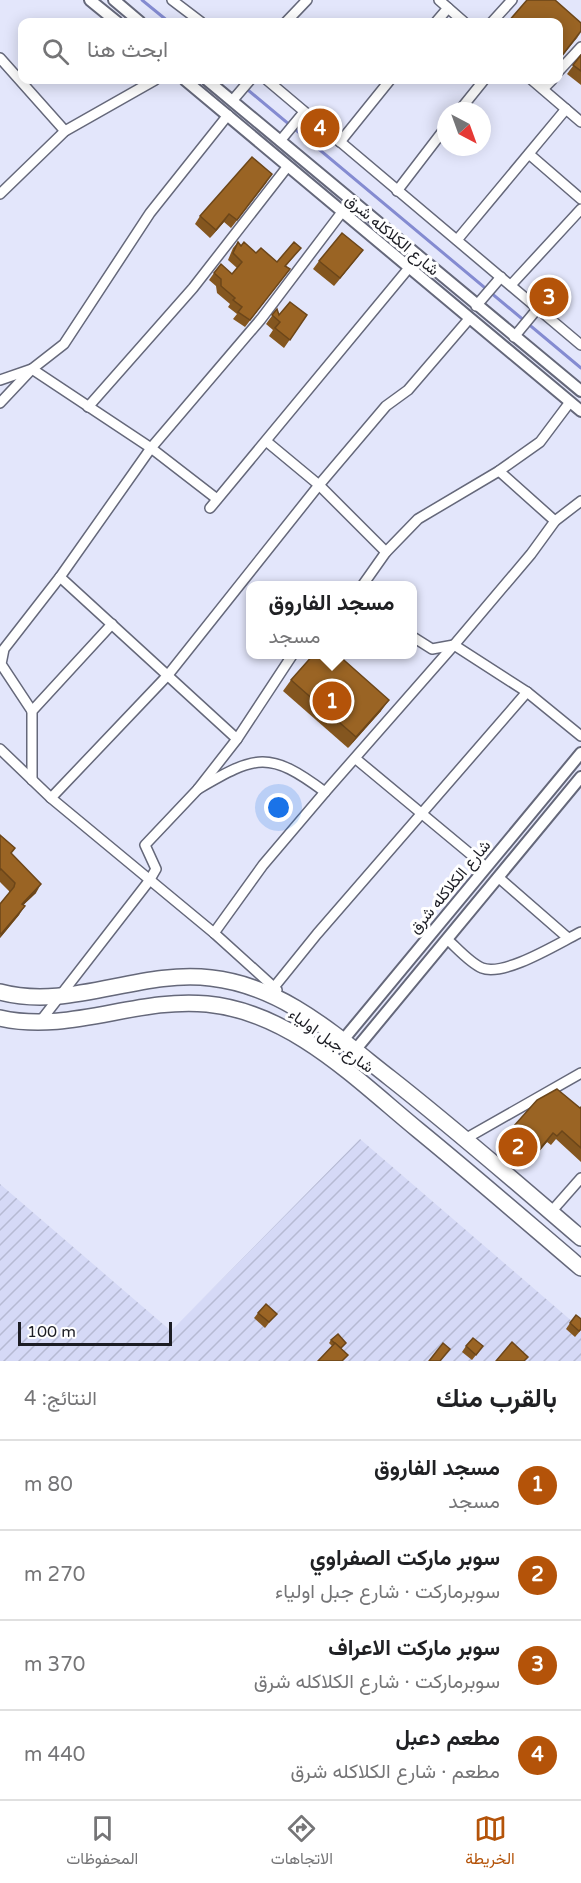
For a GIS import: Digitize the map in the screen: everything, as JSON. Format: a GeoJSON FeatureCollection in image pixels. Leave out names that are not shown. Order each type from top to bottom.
{"type":"FeatureCollection","features":[{"type":"Feature","properties":{"kind":"highway","name":"شارع جبل اولياء"},"geometry":{"type":"LineString","coordinates":[[0,993],[32,998],[62,996],[146,980],[183,976],[236,982],[278,992],[349,1045],[465,1139],[581,1238]]}},
{"type":"Feature","properties":{"kind":"highway","name":"شارع جبل اولياء"},"geometry":{"type":"LineString","coordinates":[[0,1018],[39,1023],[140,1008],[207,1004],[257,1016],[296,1036],[342,1066],[581,1268]]}},
{"type":"Feature","properties":{"kind":"street"},"geometry":{"type":"LineString","coordinates":[[90,0],[112,18]]}},
{"type":"Feature","properties":{"kind":"street"},"geometry":{"type":"LineString","coordinates":[[172,0],[196,18]]}},
{"type":"Feature","properties":{"kind":"street"},"geometry":{"type":"LineString","coordinates":[[290,18],[307,0]]}},
{"type":"Feature","properties":{"kind":"street"},"geometry":{"type":"LineString","coordinates":[[439,0],[459,18]]}},
{"type":"Feature","properties":{"kind":"street"},"geometry":{"type":"LineString","coordinates":[[496,18],[512,0]]}},
{"type":"Feature","properties":{"kind":"street"},"geometry":{"type":"LineString","coordinates":[[116,1],[135,18]]}},
{"type":"Feature","properties":{"kind":"street"},"geometry":{"type":"LineString","coordinates":[[439,18],[448,8]]}},
{"type":"Feature","properties":{"kind":"street"},"geometry":{"type":"LineString","coordinates":[[563,66],[581,46]]}},
{"type":"Feature","properties":{"kind":"street"},"geometry":{"type":"LineString","coordinates":[[0,58],[18,78]]}},
{"type":"Feature","properties":{"kind":"street"},"geometry":{"type":"LineString","coordinates":[[23,84],[65,132]]}},
{"type":"Feature","properties":{"kind":"street"},"geometry":{"type":"LineString","coordinates":[[0,194],[65,132],[148,84]]}},
{"type":"Feature","properties":{"kind":"street","name":"شارع الكلاكله شرق"},"geometry":{"type":"LineString","coordinates":[[190,84],[581,411]]}},
{"type":"Feature","properties":{"kind":"street","name":"شارع الكلاكله شرق"},"geometry":{"type":"LineString","coordinates":[[212,84],[581,391]]}},
{"type":"Feature","properties":{"kind":"street"},"geometry":{"type":"LineString","coordinates":[[232,101],[247,84]]}},
{"type":"Feature","properties":{"kind":"street"},"geometry":{"type":"LineString","coordinates":[[272,84],[538,308],[579,339]]}},
{"type":"Feature","properties":{"kind":"street"},"geometry":{"type":"LineString","coordinates":[[340,142],[387,84]]}},
{"type":"Feature","properties":{"kind":"street"},"geometry":{"type":"LineString","coordinates":[[466,102],[481,84]]}},
{"type":"Feature","properties":{"kind":"street"},"geometry":{"type":"LineString","coordinates":[[537,84],[581,122]]}},
{"type":"Feature","properties":{"kind":"street"},"geometry":{"type":"LineString","coordinates":[[543,89],[548,84]]}},
{"type":"Feature","properties":{"kind":"street"},"geometry":{"type":"LineString","coordinates":[[457,240],[566,109]]}},
{"type":"Feature","properties":{"kind":"street"},"geometry":{"type":"LineString","coordinates":[[280,141],[304,112]]}},
{"type":"Feature","properties":{"kind":"street"},"geometry":{"type":"LineString","coordinates":[[0,403],[32,369],[57,349],[71,334],[150,213],[228,116]]}},
{"type":"Feature","properties":{"kind":"street"},"geometry":{"type":"LineString","coordinates":[[397,191],[437,139]]}},
{"type":"Feature","properties":{"kind":"street"},"geometry":{"type":"LineString","coordinates":[[530,154],[581,199]]}},
{"type":"Feature","properties":{"kind":"street"},"geometry":{"type":"LineString","coordinates":[[87,407],[193,288],[288,166]]}},
{"type":"Feature","properties":{"kind":"street"},"geometry":{"type":"LineString","coordinates":[[511,285],[581,209]]}},
{"type":"Feature","properties":{"kind":"street"},"geometry":{"type":"LineString","coordinates":[[32,780],[32,711],[1,664],[1,656],[151,448],[261,319],[342,212]]}},
{"type":"Feature","properties":{"kind":"street"},"geometry":{"type":"LineString","coordinates":[[210,508],[408,268]]}},
{"type":"Feature","properties":{"kind":"street"},"geometry":{"type":"LineString","coordinates":[[476,306],[501,277]]}},
{"type":"Feature","properties":{"kind":"street"},"geometry":{"type":"LineString","coordinates":[[514,337],[538,308]]}},
{"type":"Feature","properties":{"kind":"street"},"geometry":{"type":"LineString","coordinates":[[51,798],[168,675],[319,485],[386,406],[408,390],[469,319]]}},
{"type":"Feature","properties":{"kind":"street"},"geometry":{"type":"LineString","coordinates":[[0,380],[32,369]]}},
{"type":"Feature","properties":{"kind":"street"},"geometry":{"type":"LineString","coordinates":[[32,369],[151,448],[217,499]]}},
{"type":"Feature","properties":{"kind":"street"},"geometry":{"type":"LineString","coordinates":[[365,581],[386,552],[418,519],[500,471],[540,442],[570,402]]}},
{"type":"Feature","properties":{"kind":"street"},"geometry":{"type":"LineString","coordinates":[[266,441],[319,485],[386,552]]}},
{"type":"Feature","properties":{"kind":"street"},"geometry":{"type":"LineString","coordinates":[[500,471],[555,521]]}},
{"type":"Feature","properties":{"kind":"street"},"geometry":{"type":"LineString","coordinates":[[214,933],[263,865],[454,645],[531,554],[555,521],[581,501]]}},
{"type":"Feature","properties":{"kind":"street"},"geometry":{"type":"LineString","coordinates":[[60,577],[237,739]]}},
{"type":"Feature","properties":{"kind":"street"},"geometry":{"type":"LineString","coordinates":[[32,711],[111,624]]}},
{"type":"Feature","properties":{"kind":"street"},"geometry":{"type":"LineString","coordinates":[[417,640],[432,649],[454,645],[527,692],[581,736]]}},
{"type":"Feature","properties":{"kind":"street"},"geometry":{"type":"LineString","coordinates":[[39,1023],[149,881],[156,869],[145,845],[198,789],[237,739],[290,659]]}},
{"type":"Feature","properties":{"kind":"street"},"geometry":{"type":"LineString","coordinates":[[0,749],[51,798],[214,933],[278,992],[317,934],[527,692]]}},
{"type":"Feature","properties":{"kind":"street","name":"شارع الكلاكله شرق"},"geometry":{"type":"LineString","coordinates":[[349,1045],[486,867],[581,753]]}},
{"type":"Feature","properties":{"kind":"street"},"geometry":{"type":"LineString","coordinates":[[356,759],[486,867]]}},
{"type":"Feature","properties":{"kind":"street"},"geometry":{"type":"LineString","coordinates":[[198,789],[234,768],[267,760],[287,767],[325,792]]}},
{"type":"Feature","properties":{"kind":"street","name":"شارع الكلاكله شرق"},"geometry":{"type":"LineString","coordinates":[[349,1045],[447,939],[581,777]]}},
{"type":"Feature","properties":{"kind":"street"},"geometry":{"type":"LineString","coordinates":[[498,877],[568,938]]}},
{"type":"Feature","properties":{"kind":"street"},"geometry":{"type":"LineString","coordinates":[[447,939],[480,968],[489,970],[536,956],[581,932]]}},
{"type":"Feature","properties":{"kind":"street"},"geometry":{"type":"LineString","coordinates":[[329,1057],[349,1045]]}},
{"type":"Feature","properties":{"kind":"street"},"geometry":{"type":"LineString","coordinates":[[342,1066],[349,1045]]}},
{"type":"Feature","properties":{"kind":"street"},"geometry":{"type":"LineString","coordinates":[[465,1139],[581,1072]]}},
{"type":"Feature","properties":{"kind":"street"},"geometry":{"type":"LineString","coordinates":[[551,1212],[581,1178]]}},
{"type":"Feature","properties":{"kind":"shaded area"},"geometry":{"type":"Polygon","coordinates":[[[360,1139],[581,1329],[581,1361],[0,1361],[0,1184],[171,1331],[360,1139]]]}},
{"type":"Feature","properties":{"kind":"building"},"geometry":{"type":"Polygon","coordinates":[[[527,0],[555,0],[581,23],[581,31],[563,54],[563,18],[511,18],[527,0]]]}},
{"type":"Feature","properties":{"kind":"building"},"geometry":{"type":"Polygon","coordinates":[[[581,55],[581,71],[573,65],[581,55]]]}},
{"type":"Feature","properties":{"kind":"building"},"geometry":{"type":"Polygon","coordinates":[[[252,157],[272,174],[237,220],[229,214],[216,230],[200,216],[252,157]]]}},
{"type":"Feature","properties":{"kind":"building"},"geometry":{"type":"Polygon","coordinates":[[[342,233],[363,250],[340,278],[319,261],[342,233]]]}},
{"type":"Feature","properties":{"kind":"building"},"geometry":{"type":"Polygon","coordinates":[[[238,242],[241,246],[244,242],[256,253],[261,248],[277,262],[294,242],[301,248],[285,266],[290,269],[250,320],[238,312],[242,307],[221,286],[221,279],[214,273],[221,264],[232,274],[242,262],[233,253],[238,242]]]}},
{"type":"Feature","properties":{"kind":"building"},"geometry":{"type":"Polygon","coordinates":[[[290,302],[307,315],[290,340],[275,328],[280,322],[272,315],[277,309],[279,315],[290,302]]]}},
{"type":"Feature","properties":{"kind":"building"},"geometry":{"type":"Polygon","coordinates":[[[310,659],[343,659],[389,700],[356,737],[291,680],[310,659]]]}},
{"type":"Feature","properties":{"kind":"building"},"geometry":{"type":"Polygon","coordinates":[[[0,835],[15,848],[11,853],[41,884],[22,904],[25,906],[1,934],[0,904],[15,883],[0,870],[0,835]]]}},
{"type":"Feature","properties":{"kind":"building"},"geometry":{"type":"Polygon","coordinates":[[[557,1089],[581,1107],[581,1148],[562,1131],[557,1136],[553,1133],[533,1157],[506,1135],[537,1100],[557,1089]]]}},
{"type":"Feature","properties":{"kind":"building"},"geometry":{"type":"Polygon","coordinates":[[[266,1304],[277,1314],[269,1322],[258,1313],[266,1304]]]}},
{"type":"Feature","properties":{"kind":"building"},"geometry":{"type":"Polygon","coordinates":[[[576,1315],[581,1319],[579,1331],[570,1323],[576,1315]]]}},
{"type":"Feature","properties":{"kind":"building"},"geometry":{"type":"Polygon","coordinates":[[[338,1334],[346,1343],[341,1348],[331,1340],[338,1334]]]}},
{"type":"Feature","properties":{"kind":"building"},"geometry":{"type":"Polygon","coordinates":[[[473,1338],[483,1346],[476,1355],[466,1346],[473,1338]]]}},
{"type":"Feature","properties":{"kind":"building"},"geometry":{"type":"Polygon","coordinates":[[[512,1342],[528,1357],[524,1361],[496,1361],[512,1342]]]}},
{"type":"Feature","properties":{"kind":"building"},"geometry":{"type":"Polygon","coordinates":[[[335,1343],[348,1355],[342,1361],[318,1361],[335,1343]]]}},
{"type":"Feature","properties":{"kind":"building"},"geometry":{"type":"Polygon","coordinates":[[[443,1343],[450,1349],[440,1361],[429,1361],[443,1343]]]}},
{"type":"Feature","properties":{"kind":"waterway"},"geometry":{"type":"LineString","coordinates":[[142,0],[164,18]]}},
{"type":"Feature","properties":{"kind":"waterway"},"geometry":{"type":"LineString","coordinates":[[241,84],[581,368]]}},
{"type":"Feature","properties":{"kind":"place","name":"مطعم دعبل"},"geometry":{"type":"Point","coordinates":[320,128]}},
{"type":"Feature","properties":{"kind":"place","name":"سوبر ماركت الاعراف"},"geometry":{"type":"Point","coordinates":[549,297]}},
{"type":"Feature","properties":{"kind":"place","name":"مسجد الفاروق"},"geometry":{"type":"Point","coordinates":[332,701]}},
{"type":"Feature","properties":{"kind":"place","name":"سوبر ماركت الصفراوي"},"geometry":{"type":"Point","coordinates":[518,1147]}}]}
